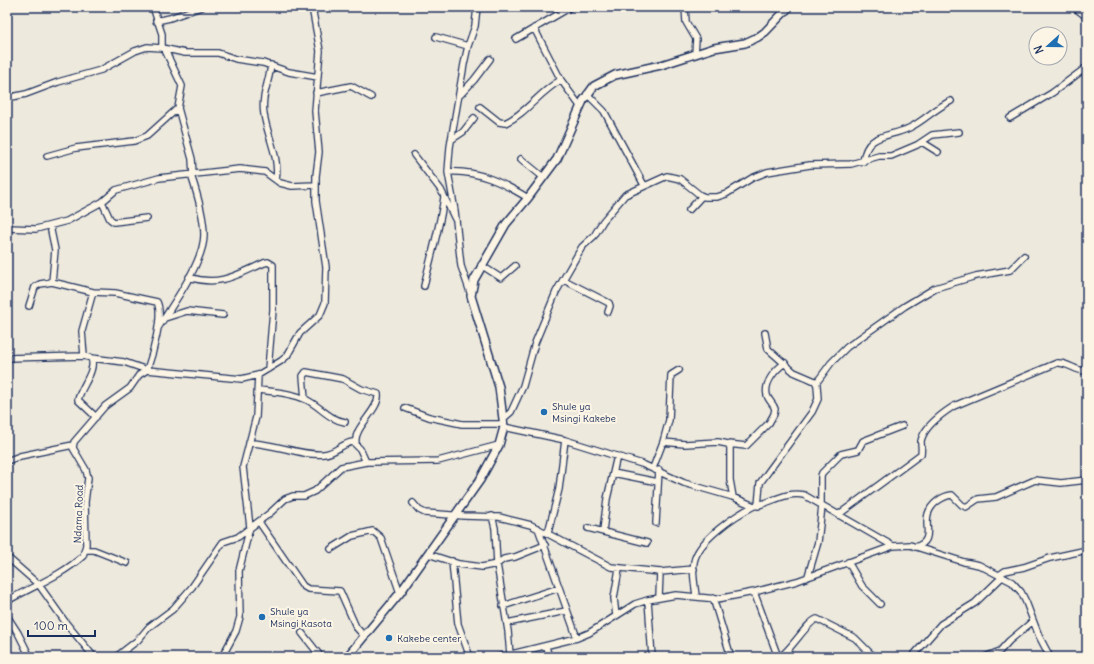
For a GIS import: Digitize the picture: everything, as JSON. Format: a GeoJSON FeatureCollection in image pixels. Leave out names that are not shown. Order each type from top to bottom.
{"type":"FeatureCollection","features":[{"type":"Feature","properties":{"kind":"street"},"geometry":{"type":"LineString","coordinates":[[152,7],[162,34],[163,48],[182,86],[178,108],[192,160],[192,175],[197,193],[204,235],[198,258],[189,277],[158,328]]}},
{"type":"Feature","properties":{"kind":"street"},"geometry":{"type":"LineString","coordinates":[[156,20],[170,18],[201,7]]}},
{"type":"Feature","properties":{"kind":"street"},"geometry":{"type":"LineString","coordinates":[[7,358],[84,356],[124,362],[147,370],[242,379],[258,375],[287,356],[300,333],[320,315],[325,303],[326,267],[318,220],[315,185],[319,152],[315,111],[320,51],[312,7]]}},
{"type":"Feature","properties":{"kind":"street"},"geometry":{"type":"LineString","coordinates":[[477,7],[475,26],[468,46],[451,140],[448,172],[457,224],[461,266],[499,387],[504,423]]}},
{"type":"Feature","properties":{"kind":"street"},"geometry":{"type":"LineString","coordinates":[[685,7],[686,22],[696,39],[695,54]]}},
{"type":"Feature","properties":{"kind":"street"},"geometry":{"type":"LineString","coordinates":[[471,296],[474,280],[481,266],[506,224],[528,198],[560,154],[580,106],[594,86],[614,75],[660,65],[695,54],[745,43],[765,32],[789,7]]}},
{"type":"Feature","properties":{"kind":"street"},"geometry":{"type":"LineString","coordinates":[[1074,7],[1087,17]]}},
{"type":"Feature","properties":{"kind":"street"},"geometry":{"type":"LineString","coordinates":[[516,39],[569,8]]}},
{"type":"Feature","properties":{"kind":"street"},"geometry":{"type":"LineString","coordinates":[[534,28],[561,80],[580,106]]}},
{"type":"Feature","properties":{"kind":"street"},"geometry":{"type":"LineString","coordinates":[[436,37],[468,46]]}},
{"type":"Feature","properties":{"kind":"street"},"geometry":{"type":"LineString","coordinates":[[7,98],[101,70],[142,48],[163,48],[185,53],[218,53],[236,59],[271,65],[289,72],[318,78]]}},
{"type":"Feature","properties":{"kind":"street"},"geometry":{"type":"LineString","coordinates":[[459,96],[474,80],[490,59]]}},
{"type":"Feature","properties":{"kind":"street"},"geometry":{"type":"LineString","coordinates":[[271,65],[269,81],[262,98],[264,114],[277,164],[276,180]]}},
{"type":"Feature","properties":{"kind":"street"},"geometry":{"type":"LineString","coordinates":[[1010,118],[1052,93],[1087,67]]}},
{"type":"Feature","properties":{"kind":"street"},"geometry":{"type":"LineString","coordinates":[[480,107],[499,122],[505,123],[524,109],[547,88],[561,80]]}},
{"type":"Feature","properties":{"kind":"street"},"geometry":{"type":"LineString","coordinates":[[316,93],[350,86],[371,97]]}},
{"type":"Feature","properties":{"kind":"street"},"geometry":{"type":"LineString","coordinates":[[587,94],[604,111],[644,186]]}},
{"type":"Feature","properties":{"kind":"street"},"geometry":{"type":"LineString","coordinates":[[863,162],[866,149],[878,138],[910,128],[936,109],[951,101]]}},
{"type":"Feature","properties":{"kind":"street"},"geometry":{"type":"LineString","coordinates":[[47,156],[76,148],[142,139],[178,108]]}},
{"type":"Feature","properties":{"kind":"street"},"geometry":{"type":"LineString","coordinates":[[451,140],[463,132],[474,118]]}},
{"type":"Feature","properties":{"kind":"street"},"geometry":{"type":"LineString","coordinates":[[347,657],[400,593],[480,480],[499,445],[504,423],[511,412],[523,386],[542,324],[556,292],[582,247],[594,236],[600,225],[622,198],[660,178],[672,176],[680,178],[702,196],[721,196],[759,174],[780,169],[863,162],[879,156],[893,156],[922,142],[932,135],[959,132]]}},
{"type":"Feature","properties":{"kind":"street"},"geometry":{"type":"LineString","coordinates":[[922,142],[938,152]]}},
{"type":"Feature","properties":{"kind":"street"},"geometry":{"type":"LineString","coordinates":[[414,155],[435,181],[457,224]]}},
{"type":"Feature","properties":{"kind":"street"},"geometry":{"type":"LineString","coordinates":[[521,159],[543,177]]}},
{"type":"Feature","properties":{"kind":"street"},"geometry":{"type":"LineString","coordinates":[[7,228],[25,230],[50,226],[67,221],[102,202],[116,190],[159,178],[192,175],[225,169],[253,170],[265,172],[276,180],[292,186],[315,185]]}},
{"type":"Feature","properties":{"kind":"street"},"geometry":{"type":"LineString","coordinates":[[448,172],[467,171],[499,181],[528,198]]}},
{"type":"Feature","properties":{"kind":"street"},"geometry":{"type":"LineString","coordinates":[[689,210],[702,196]]}},
{"type":"Feature","properties":{"kind":"street"},"geometry":{"type":"LineString","coordinates":[[424,286],[434,240],[440,222],[444,197]]}},
{"type":"Feature","properties":{"kind":"street"},"geometry":{"type":"LineString","coordinates":[[102,202],[110,219],[114,222],[147,218]]}},
{"type":"Feature","properties":{"kind":"street"},"geometry":{"type":"LineString","coordinates":[[50,226],[55,250],[52,282]]}},
{"type":"Feature","properties":{"kind":"street"},"geometry":{"type":"LineString","coordinates":[[756,506],[760,483],[812,412],[818,399],[817,382],[831,363],[847,347],[905,306],[935,288],[976,276],[1010,270],[1024,256]]}},
{"type":"Feature","properties":{"kind":"street"},"geometry":{"type":"LineString","coordinates":[[189,277],[205,282],[224,280],[264,263],[271,262],[273,265],[272,310],[268,369]]}},
{"type":"Feature","properties":{"kind":"street"},"geometry":{"type":"LineString","coordinates":[[481,266],[501,278],[515,266]]}},
{"type":"Feature","properties":{"kind":"street"},"geometry":{"type":"LineString","coordinates":[[564,280],[609,303],[610,306],[608,312]]}},
{"type":"Feature","properties":{"kind":"street"},"geometry":{"type":"LineString","coordinates":[[7,462],[20,456],[73,445],[109,402],[130,388],[139,375],[147,370],[153,353],[158,328],[157,302],[115,294],[93,292],[52,282],[40,284],[35,287],[30,306]]}},
{"type":"Feature","properties":{"kind":"street"},"geometry":{"type":"LineString","coordinates":[[84,356],[82,327],[93,292]]}},
{"type":"Feature","properties":{"kind":"street"},"geometry":{"type":"LineString","coordinates":[[164,318],[187,311],[223,316]]}},
{"type":"Feature","properties":{"kind":"street"},"geometry":{"type":"LineString","coordinates":[[764,333],[767,349],[786,363],[794,372],[817,382]]}},
{"type":"Feature","properties":{"kind":"street"},"geometry":{"type":"LineString","coordinates":[[91,358],[93,363],[78,400],[96,416]]}},
{"type":"Feature","properties":{"kind":"street"},"geometry":{"type":"LineString","coordinates":[[663,442],[685,444],[718,442],[746,446],[772,418],[775,409],[767,396],[768,386],[774,371],[786,363]]}},
{"type":"Feature","properties":{"kind":"street"},"geometry":{"type":"LineString","coordinates":[[838,515],[921,454],[922,440],[933,422],[939,415],[954,406],[1057,363],[1064,363],[1080,371],[1087,371]]}},
{"type":"Feature","properties":{"kind":"street"},"geometry":{"type":"LineString","coordinates":[[656,522],[658,482],[656,469],[670,408],[671,375],[679,370]]}},
{"type":"Feature","properties":{"kind":"street"},"geometry":{"type":"LineString","coordinates":[[305,400],[303,376],[306,372],[343,379],[361,389],[378,394],[378,400],[370,416],[357,434],[356,443],[366,462]]}},
{"type":"Feature","properties":{"kind":"street"},"geometry":{"type":"LineString","coordinates":[[222,657],[239,624],[240,564],[247,545],[250,527],[243,467],[256,418],[258,375]]}},
{"type":"Feature","properties":{"kind":"street"},"geometry":{"type":"LineString","coordinates":[[258,390],[291,395],[305,400],[332,418],[345,422]]}},
{"type":"Feature","properties":{"kind":"street"},"geometry":{"type":"LineString","coordinates":[[405,408],[429,417],[462,424],[504,423],[565,440],[656,469],[684,482],[733,497],[756,506]]}},
{"type":"Feature","properties":{"kind":"street"},"geometry":{"type":"LineString","coordinates":[[808,576],[818,542],[822,506],[821,476],[839,456],[858,450],[863,441],[902,426]]}},
{"type":"Feature","properties":{"kind":"street"},"geometry":{"type":"LineString","coordinates":[[548,533],[559,489],[565,440]]}},
{"type":"Feature","properties":{"kind":"street"},"geometry":{"type":"LineString","coordinates":[[249,443],[265,443],[310,453],[326,454],[334,452],[348,442],[356,443]]}},
{"type":"Feature","properties":{"kind":"street"},"geometry":{"type":"LineString","coordinates":[[728,444],[730,447],[730,480],[733,497]]}},
{"type":"Feature","properties":{"kind":"street","name":"Ndama Road"},"geometry":{"type":"LineString","coordinates":[[7,601],[26,590],[40,585],[78,561],[83,556],[85,550],[85,502],[88,478],[86,470],[73,448],[73,445]]}},
{"type":"Feature","properties":{"kind":"street"},"geometry":{"type":"LineString","coordinates":[[116,657],[138,640],[149,627],[173,609],[192,587],[223,542],[235,539],[259,522],[285,499],[293,496],[304,496],[315,491],[341,467],[366,462],[438,461],[499,445]]}},
{"type":"Feature","properties":{"kind":"street"},"geometry":{"type":"LineString","coordinates":[[603,531],[605,508],[617,456]]}},
{"type":"Feature","properties":{"kind":"street"},"geometry":{"type":"LineString","coordinates":[[613,473],[658,482]]}},
{"type":"Feature","properties":{"kind":"street"},"geometry":{"type":"LineString","coordinates":[[915,547],[923,543],[928,534],[928,513],[934,505],[945,496],[952,494],[962,505],[966,506],[978,499],[996,497],[1035,480],[1061,483],[1087,480]]}},
{"type":"Feature","properties":{"kind":"street"},"geometry":{"type":"LineString","coordinates":[[696,596],[694,563],[697,554],[715,532],[735,516],[756,506],[786,495],[798,494],[893,546]]}},
{"type":"Feature","properties":{"kind":"street"},"geometry":{"type":"LineString","coordinates":[[413,503],[419,510],[425,513],[492,516],[526,523],[548,533],[611,567],[619,569],[660,572],[694,569]]}},
{"type":"Feature","properties":{"kind":"street"},"geometry":{"type":"LineString","coordinates":[[492,516],[495,528],[503,606],[507,623],[508,656]]}},
{"type":"Feature","properties":{"kind":"street"},"geometry":{"type":"LineString","coordinates":[[259,522],[303,586],[308,589],[340,591],[356,628],[364,636]]}},
{"type":"Feature","properties":{"kind":"street"},"geometry":{"type":"LineString","coordinates":[[538,528],[566,611],[577,638]]}},
{"type":"Feature","properties":{"kind":"street"},"geometry":{"type":"LineString","coordinates":[[588,528],[647,543]]}},
{"type":"Feature","properties":{"kind":"street"},"geometry":{"type":"LineString","coordinates":[[331,549],[352,536],[373,531],[381,538],[400,593]]}},
{"type":"Feature","properties":{"kind":"street"},"geometry":{"type":"LineString","coordinates":[[428,554],[474,566],[498,564],[504,559],[515,557],[545,545]]}},
{"type":"Feature","properties":{"kind":"street"},"geometry":{"type":"LineString","coordinates":[[499,657],[546,647],[577,638],[589,633],[635,604],[648,600],[676,595],[713,598],[754,592],[808,576],[893,546],[915,547],[979,565],[1012,582],[1021,592],[1050,657]]}},
{"type":"Feature","properties":{"kind":"street"},"geometry":{"type":"LineString","coordinates":[[85,550],[94,550],[127,563]]}},
{"type":"Feature","properties":{"kind":"street"},"geometry":{"type":"LineString","coordinates":[[912,657],[941,624],[975,603],[1005,572],[1050,558],[1087,550]]}},
{"type":"Feature","properties":{"kind":"street"},"geometry":{"type":"LineString","coordinates":[[7,557],[40,585],[66,623],[94,657]]}},
{"type":"Feature","properties":{"kind":"street"},"geometry":{"type":"LineString","coordinates":[[452,561],[458,624],[470,657]]}},
{"type":"Feature","properties":{"kind":"street"},"geometry":{"type":"LineString","coordinates":[[848,562],[862,586],[880,604]]}},
{"type":"Feature","properties":{"kind":"street"},"geometry":{"type":"LineString","coordinates":[[616,616],[614,598],[619,569]]}},
{"type":"Feature","properties":{"kind":"street"},"geometry":{"type":"LineString","coordinates":[[659,597],[660,572]]}},
{"type":"Feature","properties":{"kind":"street"},"geometry":{"type":"LineString","coordinates":[[503,606],[559,588]]}},
{"type":"Feature","properties":{"kind":"street"},"geometry":{"type":"LineString","coordinates":[[754,592],[779,657],[795,643],[813,621],[817,619],[855,638],[874,657]]}},
{"type":"Feature","properties":{"kind":"street"},"geometry":{"type":"LineString","coordinates":[[713,598],[731,657]]}},
{"type":"Feature","properties":{"kind":"street"},"geometry":{"type":"LineString","coordinates":[[648,600],[652,657]]}},
{"type":"Feature","properties":{"kind":"street"},"geometry":{"type":"LineString","coordinates":[[507,623],[533,619],[566,611]]}},
{"type":"Feature","properties":{"kind":"street"},"geometry":{"type":"LineString","coordinates":[[7,616],[18,632],[30,657]]}},
{"type":"Feature","properties":{"kind":"street"},"geometry":{"type":"LineString","coordinates":[[985,657],[1000,651],[1018,633],[1033,621]]}},
{"type":"Feature","properties":{"kind":"street"},"geometry":{"type":"LineString","coordinates":[[302,633],[321,657]]}},
{"type":"Feature","properties":{"kind":"street"},"geometry":{"type":"LineString","coordinates":[[546,647],[549,657]]}},
{"type":"Feature","properties":{"kind":"place","name":"Shule ya Msingi Kakebe"},"geometry":{"type":"Point","coordinates":[544,412]}},
{"type":"Feature","properties":{"kind":"place","name":"Shule ya Msingi Kasota"},"geometry":{"type":"Point","coordinates":[262,617]}},
{"type":"Feature","properties":{"kind":"place","name":"Kakebe center"},"geometry":{"type":"Point","coordinates":[389,638]}}]}
